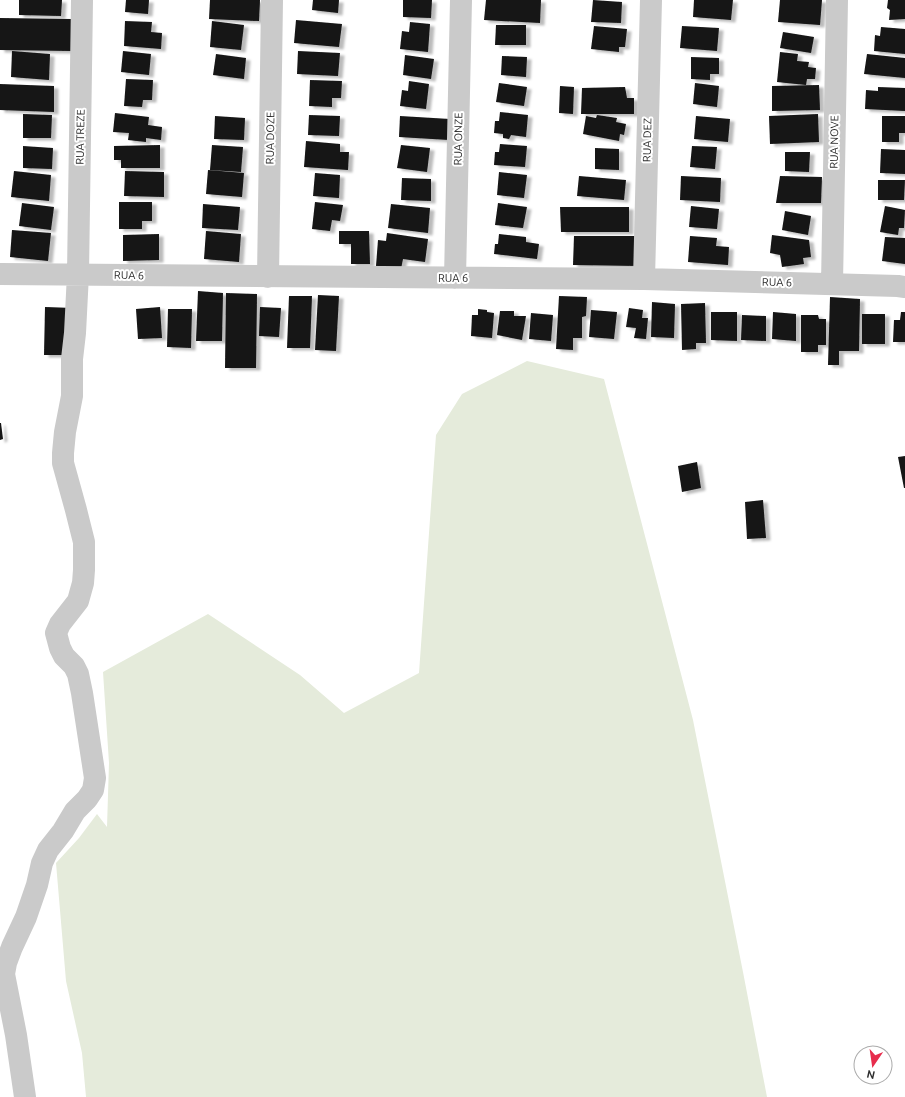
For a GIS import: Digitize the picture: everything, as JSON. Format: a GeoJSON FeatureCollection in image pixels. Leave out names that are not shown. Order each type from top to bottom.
{"type":"FeatureCollection","features":[{"type":"Feature","properties":{"kind":"street","name":"RUA TREZE"},"geometry":{"type":"LineString","coordinates":[[25,1097],[16,1035],[4,974],[6,964],[26,917],[37,885],[42,863],[48,850],[93,790],[95,778],[78,674],[74,666],[64,656],[56,633],[60,624],[78,601],[83,583],[84,542],[63,463],[62,453],[72,396],[72,359],[78,274],[82,0]]}},
{"type":"Feature","properties":{"kind":"street","name":"RUA DOZE"},"geometry":{"type":"LineString","coordinates":[[268,277],[272,0]]}},
{"type":"Feature","properties":{"kind":"street","name":"RUA ONZE"},"geometry":{"type":"LineString","coordinates":[[455,278],[461,0]]}},
{"type":"Feature","properties":{"kind":"street","name":"RUA DEZ"},"geometry":{"type":"LineString","coordinates":[[644,279],[651,0]]}},
{"type":"Feature","properties":{"kind":"street","name":"RUA NOVE"},"geometry":{"type":"LineString","coordinates":[[832,284],[837,0]]}},
{"type":"Feature","properties":{"kind":"street","name":"RUA 6"},"geometry":{"type":"LineString","coordinates":[[0,274],[644,279],[905,287]]}},
{"type":"Feature","properties":{"kind":"green space"},"geometry":{"type":"Polygon","coordinates":[[[527,361],[604,379],[693,720],[767,1097],[86,1097],[82,1053],[66,981],[56,863],[79,838],[97,814],[107,827],[109,763],[103,672],[208,614],[300,675],[344,713],[419,673],[436,435],[462,394],[527,361]]]}},
{"type":"Feature","properties":{"kind":"building"},"geometry":{"type":"Polygon","coordinates":[[[19,0],[62,0],[61,16],[19,15],[19,0]]]}},
{"type":"Feature","properties":{"kind":"building"},"geometry":{"type":"Polygon","coordinates":[[[126,0],[149,0],[148,14],[125,12],[126,0]]]}},
{"type":"Feature","properties":{"kind":"building"},"geometry":{"type":"Polygon","coordinates":[[[210,0],[260,0],[259,21],[209,19],[210,0]]]}},
{"type":"Feature","properties":{"kind":"building"},"geometry":{"type":"Polygon","coordinates":[[[313,0],[339,0],[338,13],[312,10],[313,0]]]}},
{"type":"Feature","properties":{"kind":"building"},"geometry":{"type":"Polygon","coordinates":[[[403,0],[432,0],[431,18],[403,17],[403,0]]]}},
{"type":"Feature","properties":{"kind":"building"},"geometry":{"type":"Polygon","coordinates":[[[486,0],[541,0],[540,23],[484,20],[486,0]]]}},
{"type":"Feature","properties":{"kind":"building"},"geometry":{"type":"Polygon","coordinates":[[[593,0],[622,2],[621,23],[591,22],[593,0]]]}},
{"type":"Feature","properties":{"kind":"building"},"geometry":{"type":"Polygon","coordinates":[[[694,0],[733,0],[731,20],[693,17],[694,0]]]}},
{"type":"Feature","properties":{"kind":"building"},"geometry":{"type":"Polygon","coordinates":[[[780,0],[822,0],[820,25],[778,22],[780,0]]]}},
{"type":"Feature","properties":{"kind":"building"},"geometry":{"type":"Polygon","coordinates":[[[888,0],[905,0],[905,19],[889,20],[890,10],[887,8],[888,0]]]}},
{"type":"Feature","properties":{"kind":"building"},"geometry":{"type":"Polygon","coordinates":[[[0,18],[71,19],[71,51],[0,50],[0,18]]]}},
{"type":"Feature","properties":{"kind":"building"},"geometry":{"type":"Polygon","coordinates":[[[296,20],[342,24],[339,47],[294,43],[296,20]]]}},
{"type":"Feature","properties":{"kind":"building"},"geometry":{"type":"Polygon","coordinates":[[[125,21],[152,22],[151,32],[162,33],[161,49],[124,46],[125,21]]]}},
{"type":"Feature","properties":{"kind":"building"},"geometry":{"type":"Polygon","coordinates":[[[212,21],[244,25],[241,50],[210,47],[212,21]]]}},
{"type":"Feature","properties":{"kind":"building"},"geometry":{"type":"Polygon","coordinates":[[[410,22],[430,24],[428,52],[400,49],[402,31],[409,32],[410,22]]]}},
{"type":"Feature","properties":{"kind":"building"},"geometry":{"type":"Polygon","coordinates":[[[496,25],[526,25],[526,45],[495,45],[496,25]]]}},
{"type":"Feature","properties":{"kind":"building"},"geometry":{"type":"Polygon","coordinates":[[[594,26],[627,29],[625,47],[619,47],[619,52],[591,49],[594,26]]]}},
{"type":"Feature","properties":{"kind":"building"},"geometry":{"type":"Polygon","coordinates":[[[682,26],[719,28],[717,51],[680,48],[682,26]]]}},
{"type":"Feature","properties":{"kind":"building"},"geometry":{"type":"Polygon","coordinates":[[[881,27],[905,29],[905,54],[874,51],[875,35],[880,36],[881,27]]]}},
{"type":"Feature","properties":{"kind":"building"},"geometry":{"type":"Polygon","coordinates":[[[783,32],[814,37],[811,53],[780,48],[783,32]]]}},
{"type":"Feature","properties":{"kind":"building"},"geometry":{"type":"Polygon","coordinates":[[[12,51],[50,54],[49,80],[11,77],[12,51]]]}},
{"type":"Feature","properties":{"kind":"building"},"geometry":{"type":"Polygon","coordinates":[[[123,51],[151,54],[149,75],[121,72],[123,51]]]}},
{"type":"Feature","properties":{"kind":"building"},"geometry":{"type":"Polygon","coordinates":[[[298,51],[340,53],[338,76],[297,74],[298,51]]]}},
{"type":"Feature","properties":{"kind":"building"},"geometry":{"type":"Polygon","coordinates":[[[780,52],[798,54],[797,61],[809,62],[808,67],[816,68],[815,79],[807,79],[806,85],[777,82],[780,52]]]}},
{"type":"Feature","properties":{"kind":"building"},"geometry":{"type":"Polygon","coordinates":[[[216,54],[246,58],[244,79],[213,75],[216,54]]]}},
{"type":"Feature","properties":{"kind":"building"},"geometry":{"type":"Polygon","coordinates":[[[867,54],[905,58],[905,78],[864,74],[867,54]]]}},
{"type":"Feature","properties":{"kind":"building"},"geometry":{"type":"Polygon","coordinates":[[[405,55],[434,59],[431,79],[403,75],[405,55]]]}},
{"type":"Feature","properties":{"kind":"building"},"geometry":{"type":"Polygon","coordinates":[[[502,56],[527,57],[526,77],[501,75],[502,56]]]}},
{"type":"Feature","properties":{"kind":"building"},"geometry":{"type":"Polygon","coordinates":[[[691,57],[719,58],[719,74],[710,74],[710,80],[691,79],[691,57]]]}},
{"type":"Feature","properties":{"kind":"building"},"geometry":{"type":"Polygon","coordinates":[[[126,79],[153,80],[152,100],[143,100],[142,107],[124,106],[126,79]]]}},
{"type":"Feature","properties":{"kind":"building"},"geometry":{"type":"Polygon","coordinates":[[[310,80],[342,81],[341,98],[332,98],[332,107],[309,106],[310,80]]]}},
{"type":"Feature","properties":{"kind":"building"},"geometry":{"type":"Polygon","coordinates":[[[409,81],[429,84],[426,109],[400,106],[402,90],[408,91],[409,81]]]}},
{"type":"Feature","properties":{"kind":"building"},"geometry":{"type":"Polygon","coordinates":[[[499,83],[527,87],[524,106],[496,102],[499,83]]]}},
{"type":"Feature","properties":{"kind":"building"},"geometry":{"type":"Polygon","coordinates":[[[695,83],[719,86],[717,107],[693,104],[695,83]]]}},
{"type":"Feature","properties":{"kind":"building"},"geometry":{"type":"Polygon","coordinates":[[[0,84],[54,86],[54,112],[0,110],[0,84]]]}},
{"type":"Feature","properties":{"kind":"building"},"geometry":{"type":"Polygon","coordinates":[[[819,85],[820,110],[772,111],[772,86],[819,85]]]}},
{"type":"Feature","properties":{"kind":"building"},"geometry":{"type":"Polygon","coordinates":[[[560,86],[574,87],[573,114],[559,113],[560,86]]]}},
{"type":"Feature","properties":{"kind":"building"},"geometry":{"type":"Polygon","coordinates":[[[625,87],[627,98],[634,98],[634,114],[581,114],[582,88],[625,87]]]}},
{"type":"Feature","properties":{"kind":"building"},"geometry":{"type":"Polygon","coordinates":[[[878,87],[905,88],[905,111],[865,109],[866,90],[878,91],[878,87]]]}},
{"type":"Feature","properties":{"kind":"building"},"geometry":{"type":"Polygon","coordinates":[[[500,112],[528,115],[526,137],[511,135],[509,139],[503,138],[503,134],[494,133],[495,121],[499,121],[500,112]]]}},
{"type":"Feature","properties":{"kind":"building"},"geometry":{"type":"Polygon","coordinates":[[[115,113],[149,117],[148,125],[162,127],[161,140],[146,138],[146,142],[128,140],[129,133],[113,132],[115,113]]]}},
{"type":"Feature","properties":{"kind":"building"},"geometry":{"type":"Polygon","coordinates":[[[23,114],[52,115],[51,138],[23,138],[23,114]]]}},
{"type":"Feature","properties":{"kind":"building"},"geometry":{"type":"Polygon","coordinates":[[[818,114],[819,142],[770,144],[769,116],[818,114]]]}},
{"type":"Feature","properties":{"kind":"building"},"geometry":{"type":"Polygon","coordinates":[[[309,115],[340,116],[339,136],[308,135],[309,115]]]}},
{"type":"Feature","properties":{"kind":"building"},"geometry":{"type":"Polygon","coordinates":[[[597,115],[617,118],[616,122],[626,124],[624,135],[620,134],[619,141],[583,134],[586,116],[596,118],[597,115]]]}},
{"type":"Feature","properties":{"kind":"building"},"geometry":{"type":"Polygon","coordinates":[[[215,116],[245,118],[244,140],[214,139],[215,116]]]}},
{"type":"Feature","properties":{"kind":"building"},"geometry":{"type":"Polygon","coordinates":[[[400,116],[450,119],[449,140],[399,137],[400,116]]]}},
{"type":"Feature","properties":{"kind":"building"},"geometry":{"type":"Polygon","coordinates":[[[696,116],[730,119],[728,142],[694,139],[696,116]]]}},
{"type":"Feature","properties":{"kind":"building"},"geometry":{"type":"Polygon","coordinates":[[[882,116],[905,116],[905,133],[899,133],[899,142],[882,142],[882,116]]]}},
{"type":"Feature","properties":{"kind":"building"},"geometry":{"type":"Polygon","coordinates":[[[306,141],[340,144],[340,152],[349,152],[348,170],[304,167],[306,141]]]}},
{"type":"Feature","properties":{"kind":"building"},"geometry":{"type":"Polygon","coordinates":[[[500,144],[527,146],[525,167],[494,165],[495,152],[499,152],[500,144]]]}},
{"type":"Feature","properties":{"kind":"building"},"geometry":{"type":"Polygon","coordinates":[[[160,145],[160,168],[121,168],[121,160],[114,160],[114,146],[160,145]]]}},
{"type":"Feature","properties":{"kind":"building"},"geometry":{"type":"Polygon","coordinates":[[[212,145],[243,147],[241,172],[210,170],[212,145]]]}},
{"type":"Feature","properties":{"kind":"building"},"geometry":{"type":"Polygon","coordinates":[[[401,145],[430,148],[427,172],[397,168],[401,145]]]}},
{"type":"Feature","properties":{"kind":"building"},"geometry":{"type":"Polygon","coordinates":[[[23,146],[53,148],[52,169],[23,168],[23,146]]]}},
{"type":"Feature","properties":{"kind":"building"},"geometry":{"type":"Polygon","coordinates":[[[692,146],[717,147],[715,169],[690,167],[692,146]]]}},
{"type":"Feature","properties":{"kind":"building"},"geometry":{"type":"Polygon","coordinates":[[[595,148],[619,149],[619,170],[595,169],[595,148]]]}},
{"type":"Feature","properties":{"kind":"building"},"geometry":{"type":"Polygon","coordinates":[[[881,149],[905,150],[905,174],[880,173],[881,149]]]}},
{"type":"Feature","properties":{"kind":"building"},"geometry":{"type":"Polygon","coordinates":[[[785,152],[810,152],[809,172],[785,171],[785,152]]]}},
{"type":"Feature","properties":{"kind":"building"},"geometry":{"type":"Polygon","coordinates":[[[208,170],[244,173],[242,197],[206,194],[208,170]]]}},
{"type":"Feature","properties":{"kind":"building"},"geometry":{"type":"Polygon","coordinates":[[[14,171],[51,175],[49,201],[11,197],[14,171]]]}},
{"type":"Feature","properties":{"kind":"building"},"geometry":{"type":"Polygon","coordinates":[[[125,171],[164,172],[164,197],[124,196],[125,171]]]}},
{"type":"Feature","properties":{"kind":"building"},"geometry":{"type":"Polygon","coordinates":[[[499,172],[527,175],[524,198],[497,195],[499,172]]]}},
{"type":"Feature","properties":{"kind":"building"},"geometry":{"type":"Polygon","coordinates":[[[315,173],[340,175],[339,198],[313,196],[315,173]]]}},
{"type":"Feature","properties":{"kind":"building"},"geometry":{"type":"Polygon","coordinates":[[[579,176],[626,180],[624,200],[577,196],[579,176]]]}},
{"type":"Feature","properties":{"kind":"building"},"geometry":{"type":"Polygon","coordinates":[[[681,176],[721,178],[720,202],[680,200],[681,176]]]}},
{"type":"Feature","properties":{"kind":"building"},"geometry":{"type":"Polygon","coordinates":[[[780,176],[822,177],[821,203],[776,203],[780,176]]]}},
{"type":"Feature","properties":{"kind":"building"},"geometry":{"type":"Polygon","coordinates":[[[402,178],[431,179],[431,201],[401,200],[402,178]]]}},
{"type":"Feature","properties":{"kind":"building"},"geometry":{"type":"Polygon","coordinates":[[[878,180],[905,180],[904,200],[878,200],[878,180]]]}},
{"type":"Feature","properties":{"kind":"building"},"geometry":{"type":"Polygon","coordinates":[[[119,202],[152,202],[152,221],[142,221],[142,229],[119,229],[119,202]]]}},
{"type":"Feature","properties":{"kind":"building"},"geometry":{"type":"Polygon","coordinates":[[[315,202],[343,205],[340,221],[332,220],[330,231],[312,229],[315,202]]]}},
{"type":"Feature","properties":{"kind":"building"},"geometry":{"type":"Polygon","coordinates":[[[22,203],[54,207],[51,230],[19,226],[22,203]]]}},
{"type":"Feature","properties":{"kind":"building"},"geometry":{"type":"Polygon","coordinates":[[[498,203],[527,207],[523,228],[495,225],[498,203]]]}},
{"type":"Feature","properties":{"kind":"building"},"geometry":{"type":"Polygon","coordinates":[[[203,204],[240,207],[238,230],[202,228],[203,204]]]}},
{"type":"Feature","properties":{"kind":"building"},"geometry":{"type":"Polygon","coordinates":[[[391,204],[430,208],[428,233],[388,228],[391,204]]]}},
{"type":"Feature","properties":{"kind":"building"},"geometry":{"type":"Polygon","coordinates":[[[691,206],[719,209],[717,229],[689,227],[691,206]]]}},
{"type":"Feature","properties":{"kind":"building"},"geometry":{"type":"Polygon","coordinates":[[[885,206],[905,210],[904,228],[899,228],[898,235],[880,232],[885,206]]]}},
{"type":"Feature","properties":{"kind":"building"},"geometry":{"type":"Polygon","coordinates":[[[560,207],[629,207],[629,232],[561,232],[560,207]]]}},
{"type":"Feature","properties":{"kind":"building"},"geometry":{"type":"Polygon","coordinates":[[[785,211],[811,216],[808,235],[782,230],[785,211]]]}},
{"type":"Feature","properties":{"kind":"building"},"geometry":{"type":"Polygon","coordinates":[[[12,230],[51,233],[48,261],[10,257],[12,230]]]}},
{"type":"Feature","properties":{"kind":"building"},"geometry":{"type":"Polygon","coordinates":[[[206,231],[241,234],[239,262],[204,259],[206,231]]]}},
{"type":"Feature","properties":{"kind":"building"},"geometry":{"type":"Polygon","coordinates":[[[339,231],[369,231],[370,264],[351,264],[351,244],[339,244],[339,231]]]}},
{"type":"Feature","properties":{"kind":"building"},"geometry":{"type":"Polygon","coordinates":[[[387,233],[428,239],[425,262],[403,259],[401,269],[376,266],[378,240],[386,241],[387,233]]]}},
{"type":"Feature","properties":{"kind":"building"},"geometry":{"type":"Polygon","coordinates":[[[159,234],[159,260],[123,261],[123,235],[159,234]]]}},
{"type":"Feature","properties":{"kind":"building"},"geometry":{"type":"Polygon","coordinates":[[[499,234],[526,237],[526,242],[539,244],[537,259],[494,254],[495,244],[498,244],[499,234]]]}},
{"type":"Feature","properties":{"kind":"building"},"geometry":{"type":"Polygon","coordinates":[[[772,235],[809,240],[811,257],[803,258],[804,264],[782,267],[780,255],[770,253],[772,235]]]}},
{"type":"Feature","properties":{"kind":"building"},"geometry":{"type":"Polygon","coordinates":[[[574,236],[639,236],[639,266],[573,265],[574,236]]]}},
{"type":"Feature","properties":{"kind":"building"},"geometry":{"type":"Polygon","coordinates":[[[690,236],[717,238],[716,246],[729,247],[728,265],[688,262],[690,236]]]}},
{"type":"Feature","properties":{"kind":"building"},"geometry":{"type":"Polygon","coordinates":[[[885,237],[905,238],[905,264],[882,261],[885,237]]]}},
{"type":"Feature","properties":{"kind":"building"},"geometry":{"type":"Polygon","coordinates":[[[198,291],[223,293],[222,341],[196,341],[198,291]]]}},
{"type":"Feature","properties":{"kind":"building"},"geometry":{"type":"Polygon","coordinates":[[[226,293],[257,294],[256,368],[225,368],[226,293]]]}},
{"type":"Feature","properties":{"kind":"building"},"geometry":{"type":"Polygon","coordinates":[[[318,295],[339,296],[336,351],[315,350],[318,295]]]}},
{"type":"Feature","properties":{"kind":"building"},"geometry":{"type":"Polygon","coordinates":[[[289,296],[312,296],[310,348],[287,348],[289,296]]]}},
{"type":"Feature","properties":{"kind":"building"},"geometry":{"type":"Polygon","coordinates":[[[559,296],[587,297],[586,316],[582,317],[582,338],[573,338],[573,350],[556,349],[559,296]]]}},
{"type":"Feature","properties":{"kind":"building"},"geometry":{"type":"Polygon","coordinates":[[[830,297],[860,299],[859,351],[839,351],[839,365],[828,365],[830,297]]]}},
{"type":"Feature","properties":{"kind":"building"},"geometry":{"type":"Polygon","coordinates":[[[652,302],[675,304],[674,338],[651,337],[652,302]]]}},
{"type":"Feature","properties":{"kind":"building"},"geometry":{"type":"Polygon","coordinates":[[[705,303],[706,343],[696,343],[696,349],[682,350],[681,304],[705,303]]]}},
{"type":"Feature","properties":{"kind":"building"},"geometry":{"type":"Polygon","coordinates":[[[45,307],[74,308],[71,355],[44,355],[45,307]]]}},
{"type":"Feature","properties":{"kind":"building"},"geometry":{"type":"Polygon","coordinates":[[[160,307],[162,338],[138,339],[136,309],[160,307]]]}},
{"type":"Feature","properties":{"kind":"building"},"geometry":{"type":"Polygon","coordinates":[[[260,307],[281,308],[279,337],[259,336],[260,307]]]}},
{"type":"Feature","properties":{"kind":"building"},"geometry":{"type":"Polygon","coordinates":[[[629,308],[643,310],[642,318],[648,318],[646,339],[634,338],[636,328],[626,327],[629,308]]]}},
{"type":"Feature","properties":{"kind":"building"},"geometry":{"type":"Polygon","coordinates":[[[168,309],[192,309],[191,348],[167,347],[168,309]]]}},
{"type":"Feature","properties":{"kind":"building"},"geometry":{"type":"Polygon","coordinates":[[[478,309],[487,310],[487,312],[494,313],[492,338],[471,336],[472,315],[478,315],[478,309]]]}},
{"type":"Feature","properties":{"kind":"building"},"geometry":{"type":"Polygon","coordinates":[[[591,310],[617,312],[614,339],[589,337],[591,310]]]}},
{"type":"Feature","properties":{"kind":"building"},"geometry":{"type":"Polygon","coordinates":[[[500,311],[514,311],[514,316],[526,316],[522,340],[497,335],[500,311]]]}},
{"type":"Feature","properties":{"kind":"building"},"geometry":{"type":"Polygon","coordinates":[[[711,312],[737,312],[737,341],[711,340],[711,312]]]}},
{"type":"Feature","properties":{"kind":"building"},"geometry":{"type":"Polygon","coordinates":[[[773,312],[796,314],[796,341],[772,339],[773,312]]]}},
{"type":"Feature","properties":{"kind":"building"},"geometry":{"type":"Polygon","coordinates":[[[901,312],[905,312],[905,342],[893,342],[894,320],[900,320],[901,312]]]}},
{"type":"Feature","properties":{"kind":"building"},"geometry":{"type":"Polygon","coordinates":[[[531,313],[553,315],[551,341],[529,339],[531,313]]]}},
{"type":"Feature","properties":{"kind":"building"},"geometry":{"type":"Polygon","coordinates":[[[862,314],[885,314],[885,344],[862,344],[862,314]]]}},
{"type":"Feature","properties":{"kind":"building"},"geometry":{"type":"Polygon","coordinates":[[[742,315],[766,316],[766,341],[741,340],[742,315]]]}},
{"type":"Feature","properties":{"kind":"building"},"geometry":{"type":"Polygon","coordinates":[[[801,315],[818,315],[819,319],[826,319],[826,345],[818,345],[818,352],[801,352],[801,315]]]}},
{"type":"Feature","properties":{"kind":"building"},"geometry":{"type":"Polygon","coordinates":[[[0,423],[3,439],[0,440],[0,423]]]}},
{"type":"Feature","properties":{"kind":"building"},"geometry":{"type":"Polygon","coordinates":[[[905,456],[905,488],[904,488],[898,457],[905,456]]]}},
{"type":"Feature","properties":{"kind":"building"},"geometry":{"type":"Polygon","coordinates":[[[697,462],[701,488],[682,492],[678,466],[697,462]]]}},
{"type":"Feature","properties":{"kind":"building"},"geometry":{"type":"Polygon","coordinates":[[[763,500],[766,538],[747,539],[745,502],[763,500]]]}}]}
